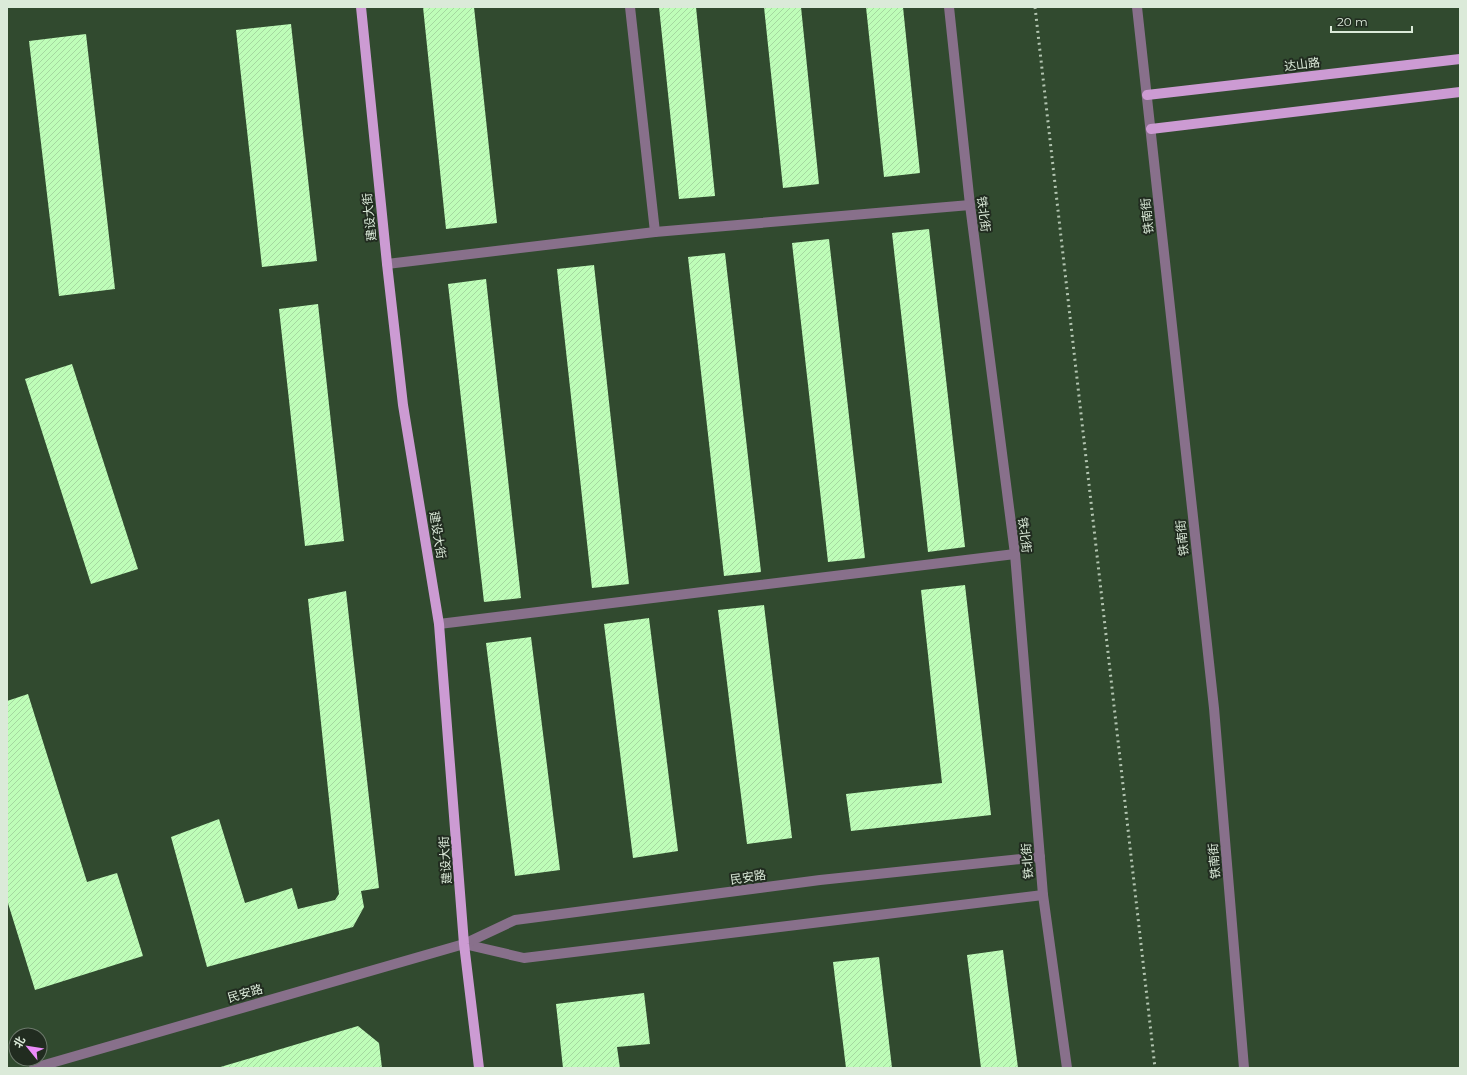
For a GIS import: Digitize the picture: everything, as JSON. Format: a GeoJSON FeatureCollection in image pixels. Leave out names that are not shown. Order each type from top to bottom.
{"type":"FeatureCollection","features":[{"type":"Feature","properties":{"kind":"main road","name":"建设大街"},"geometry":{"type":"LineString","coordinates":[[361,7],[403,405],[439,624],[464,944],[479,1068]]}},
{"type":"Feature","properties":{"kind":"main road","name":"达山路"},"geometry":{"type":"LineString","coordinates":[[1147,95],[1460,59]]}},
{"type":"Feature","properties":{"kind":"main road"},"geometry":{"type":"LineString","coordinates":[[1151,129],[1460,92]]}},
{"type":"Feature","properties":{"kind":"street"},"geometry":{"type":"LineString","coordinates":[[630,7],[655,232]]}},
{"type":"Feature","properties":{"kind":"street","name":"铁北街"},"geometry":{"type":"LineString","coordinates":[[949,7],[970,205],[1015,554],[1043,895],[1067,1068]]}},
{"type":"Feature","properties":{"kind":"street","name":"铁南街"},"geometry":{"type":"LineString","coordinates":[[1137,7],[1214,708],[1244,1068]]}},
{"type":"Feature","properties":{"kind":"street"},"geometry":{"type":"LineString","coordinates":[[387,264],[655,232],[970,205]]}},
{"type":"Feature","properties":{"kind":"street"},"geometry":{"type":"LineString","coordinates":[[439,624],[1015,554]]}},
{"type":"Feature","properties":{"kind":"street","name":"民安路"},"geometry":{"type":"LineString","coordinates":[[34,1068],[464,944],[515,920],[820,880],[1040,857]]}},
{"type":"Feature","properties":{"kind":"street","name":"民安路"},"geometry":{"type":"LineString","coordinates":[[464,944],[524,958],[1043,895]]}},
{"type":"Feature","properties":{"kind":"building"},"geometry":{"type":"Polygon","coordinates":[[[423,7],[474,7],[497,223],[446,229],[423,7]]]}},
{"type":"Feature","properties":{"kind":"building"},"geometry":{"type":"Polygon","coordinates":[[[659,7],[696,7],[715,196],[679,199],[659,7]]]}},
{"type":"Feature","properties":{"kind":"building"},"geometry":{"type":"Polygon","coordinates":[[[764,7],[801,7],[819,184],[783,188],[764,7]]]}},
{"type":"Feature","properties":{"kind":"building"},"geometry":{"type":"Polygon","coordinates":[[[866,7],[903,7],[920,173],[884,177],[866,7]]]}},
{"type":"Feature","properties":{"kind":"building"},"geometry":{"type":"Polygon","coordinates":[[[291,24],[317,261],[262,267],[236,30],[291,24]]]}},
{"type":"Feature","properties":{"kind":"building"},"geometry":{"type":"Polygon","coordinates":[[[86,34],[115,289],[59,296],[29,41],[86,34]]]}},
{"type":"Feature","properties":{"kind":"building"},"geometry":{"type":"Polygon","coordinates":[[[929,229],[965,547],[928,552],[892,233],[929,229]]]}},
{"type":"Feature","properties":{"kind":"building"},"geometry":{"type":"Polygon","coordinates":[[[829,239],[865,558],[828,562],[792,243],[829,239]]]}},
{"type":"Feature","properties":{"kind":"building"},"geometry":{"type":"Polygon","coordinates":[[[725,253],[761,572],[724,576],[688,257],[725,253]]]}},
{"type":"Feature","properties":{"kind":"building"},"geometry":{"type":"Polygon","coordinates":[[[594,265],[629,584],[592,588],[557,269],[594,265]]]}},
{"type":"Feature","properties":{"kind":"building"},"geometry":{"type":"Polygon","coordinates":[[[486,279],[521,598],[484,602],[448,284],[486,279]]]}},
{"type":"Feature","properties":{"kind":"building"},"geometry":{"type":"Polygon","coordinates":[[[318,304],[344,541],[305,546],[279,309],[318,304]]]}},
{"type":"Feature","properties":{"kind":"building"},"geometry":{"type":"Polygon","coordinates":[[[72,364],[138,569],[91,584],[25,379],[72,364]]]}},
{"type":"Feature","properties":{"kind":"building"},"geometry":{"type":"Polygon","coordinates":[[[965,585],[991,815],[851,831],[846,794],[942,783],[921,590],[965,585]]]}},
{"type":"Feature","properties":{"kind":"building"},"geometry":{"type":"Polygon","coordinates":[[[346,591],[379,888],[361,891],[364,907],[353,927],[207,967],[171,837],[219,819],[245,903],[292,888],[298,909],[335,900],[339,894],[308,599],[346,591]]]}},
{"type":"Feature","properties":{"kind":"building"},"geometry":{"type":"Polygon","coordinates":[[[764,605],[792,838],[747,844],[718,610],[764,605]]]}},
{"type":"Feature","properties":{"kind":"building"},"geometry":{"type":"Polygon","coordinates":[[[649,618],[678,851],[633,858],[604,624],[649,618]]]}},
{"type":"Feature","properties":{"kind":"building"},"geometry":{"type":"Polygon","coordinates":[[[531,637],[560,870],[515,876],[486,643],[531,637]]]}},
{"type":"Feature","properties":{"kind":"building"},"geometry":{"type":"Polygon","coordinates":[[[28,694],[87,882],[117,873],[143,956],[35,990],[7,900],[7,701],[28,694]]]}},
{"type":"Feature","properties":{"kind":"building"},"geometry":{"type":"Polygon","coordinates":[[[1003,950],[1018,1068],[981,1068],[967,955],[1003,950]]]}},
{"type":"Feature","properties":{"kind":"building"},"geometry":{"type":"Polygon","coordinates":[[[879,957],[892,1068],[846,1068],[833,962],[879,957]]]}},
{"type":"Feature","properties":{"kind":"building"},"geometry":{"type":"Polygon","coordinates":[[[644,993],[650,1044],[617,1047],[620,1068],[563,1068],[556,1004],[644,993]]]}},
{"type":"Feature","properties":{"kind":"building"},"geometry":{"type":"Polygon","coordinates":[[[358,1026],[379,1043],[382,1068],[217,1068],[358,1026]]]}},
{"type":"Feature","properties":{"kind":"railway"},"geometry":{"type":"LineString","coordinates":[[1035,7],[1155,1068]]}}]}
